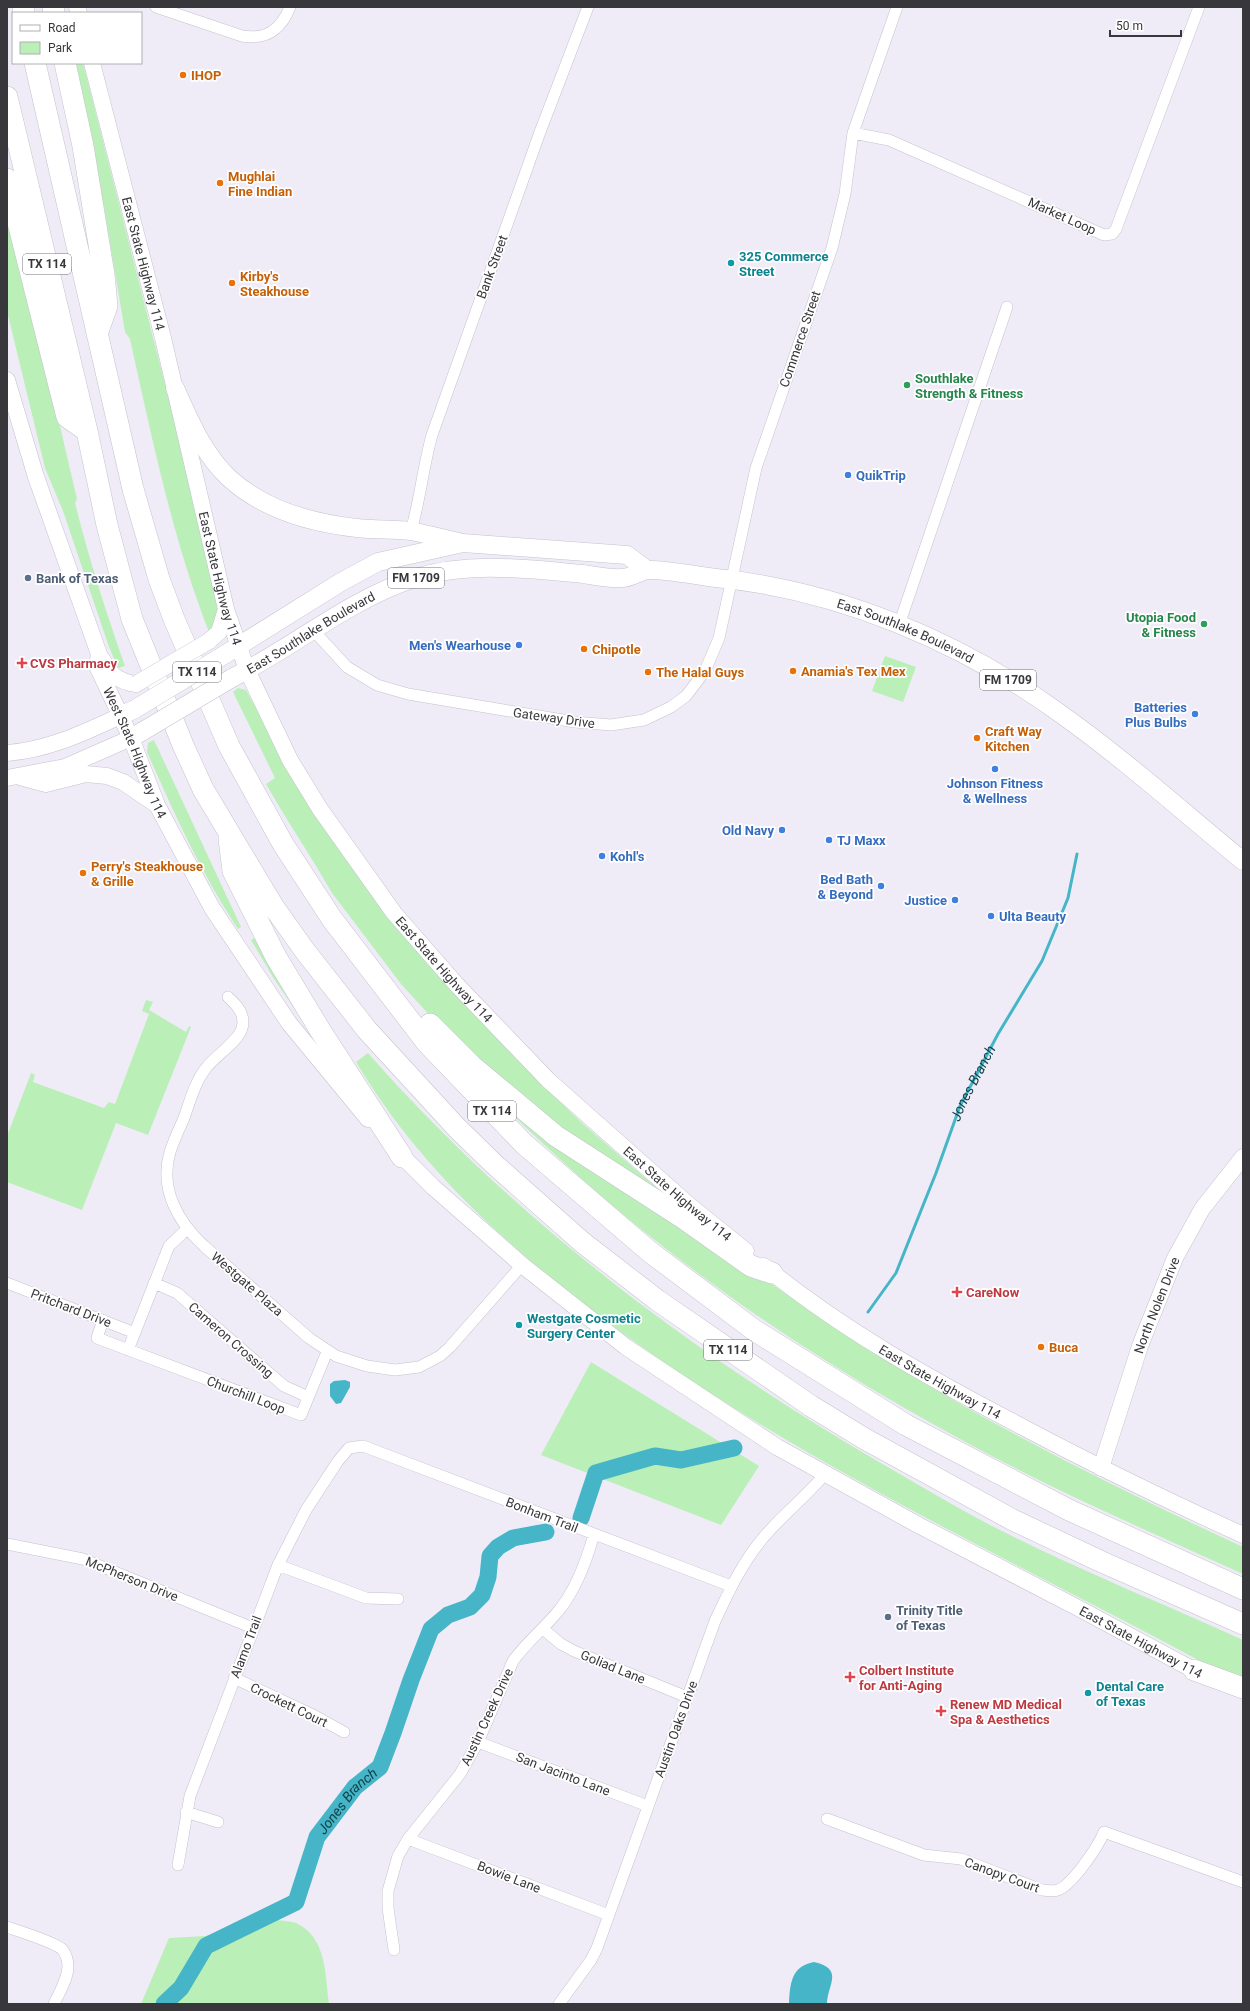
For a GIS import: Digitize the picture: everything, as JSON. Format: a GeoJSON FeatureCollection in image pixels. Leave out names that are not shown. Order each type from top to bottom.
{"type":"FeatureCollection","features":[{"type":"Feature","properties":{"kind":"highway","name":"TX 114"},"geometry":{"type":"LineString","coordinates":[[35,64],[97,334],[144,530],[174,619],[229,746],[295,865],[332,919],[427,1043],[524,1144],[650,1252],[754,1330],[906,1425],[1069,1510],[1243,1589]]}},
{"type":"Feature","properties":{"kind":"highway"},"geometry":{"type":"LineString","coordinates":[[65,64],[83,146],[104,275],[107,306],[97,334]]}},
{"type":"Feature","properties":{"kind":"highway","name":"TX 114"},"geometry":{"type":"LineString","coordinates":[[7,97],[87,431],[107,525],[132,619],[203,789],[273,906],[305,951],[367,1030],[457,1128],[494,1164],[582,1242],[657,1300],[811,1406],[865,1439],[1013,1520],[1102,1562],[1243,1624]]}},
{"type":"Feature","properties":{"kind":"highway"},"geometry":{"type":"LineString","coordinates":[[7,179],[67,417],[87,431]]}},
{"type":"Feature","properties":{"kind":"highway"},"geometry":{"type":"LineString","coordinates":[[227,830],[233,871],[276,957],[320,1030],[402,1157]]}},
{"type":"Feature","properties":{"kind":"highway"},"geometry":{"type":"LineString","coordinates":[[295,865],[314,877],[349,928],[388,977],[443,1040],[515,1103],[556,1136],[683,1218],[751,1266],[772,1273]]}},
{"type":"Feature","properties":{"kind":"highway"},"geometry":{"type":"LineString","coordinates":[[1194,1670],[1243,1688]]}},
{"type":"Feature","properties":{"kind":"main road","name":"East State Highway 114"},"geometry":{"type":"LineString","coordinates":[[92,64],[124,181],[175,388],[226,609],[231,651],[240,674],[320,809],[394,913],[480,1010],[548,1080],[688,1205],[772,1273],[854,1331],[928,1377],[1101,1468],[1243,1535]]}},
{"type":"Feature","properties":{"kind":"main road","name":"West State Highway 114"},"geometry":{"type":"LineString","coordinates":[[7,380],[36,477],[99,654],[97,666],[127,712],[137,735],[157,805],[182,850]]}},
{"type":"Feature","properties":{"kind":"main road"},"geometry":{"type":"LineString","coordinates":[[175,388],[194,429],[215,462],[229,478],[266,504],[304,519],[355,528],[411,532],[463,543]]}},
{"type":"Feature","properties":{"kind":"main road"},"geometry":{"type":"LineString","coordinates":[[378,562],[394,553],[411,532]]}},
{"type":"Feature","properties":{"kind":"main road","name":"East Southlake Boulevard"},"geometry":{"type":"LineString","coordinates":[[231,651],[341,582],[378,562],[463,543],[627,555],[647,570]]}},
{"type":"Feature","properties":{"kind":"main road","name":"East Southlake Boulevard"},"geometry":{"type":"LineString","coordinates":[[137,735],[354,604],[417,577],[473,568],[502,567],[624,579],[647,570],[730,580],[803,593],[869,613],[942,644],[1006,678],[1057,711],[1105,747],[1243,861]]}},
{"type":"Feature","properties":{"kind":"main road"},"geometry":{"type":"LineString","coordinates":[[99,654],[108,672],[128,683],[136,684],[209,641],[219,632],[226,609]]}},
{"type":"Feature","properties":{"kind":"main road","name":"FM 1709"},"geometry":{"type":"LineString","coordinates":[[127,712],[231,651]]}},
{"type":"Feature","properties":{"kind":"main road"},"geometry":{"type":"LineString","coordinates":[[7,753],[21,752],[67,740],[127,712]]}},
{"type":"Feature","properties":{"kind":"main road"},"geometry":{"type":"LineString","coordinates":[[13,778],[65,767],[137,735]]}},
{"type":"Feature","properties":{"kind":"main road"},"geometry":{"type":"LineString","coordinates":[[13,778],[46,784],[86,774],[107,776],[123,782],[157,805]]}},
{"type":"Feature","properties":{"kind":"main road","name":"East State Highway 114"},"geometry":{"type":"LineString","coordinates":[[182,850],[225,930],[289,1023],[339,1085],[402,1157],[432,1187],[522,1265],[626,1347],[777,1447],[920,1526],[1243,1696]]}},
{"type":"Feature","properties":{"kind":"main road","name":"North Nolen Drive"},"geometry":{"type":"LineString","coordinates":[[1101,1468],[1140,1346],[1175,1258],[1202,1210],[1243,1157]]}},
{"type":"Feature","properties":{"kind":"street"},"geometry":{"type":"LineString","coordinates":[[156,7],[242,36],[255,38],[268,35],[277,28],[285,20],[290,7]]}},
{"type":"Feature","properties":{"kind":"street","name":"Bank Street"},"geometry":{"type":"LineString","coordinates":[[411,532],[432,435],[538,138],[588,7]]}},
{"type":"Feature","properties":{"kind":"street","name":"Commerce Street"},"geometry":{"type":"LineString","coordinates":[[730,580],[756,468],[832,248],[845,194],[853,133],[897,7]]}},
{"type":"Feature","properties":{"kind":"street","name":"Market Loop"},"geometry":{"type":"LineString","coordinates":[[853,133],[889,140],[1104,235],[1112,234],[1119,222],[1199,7]]}},
{"type":"Feature","properties":{"kind":"street"},"geometry":{"type":"LineString","coordinates":[[898,626],[1007,307]]}},
{"type":"Feature","properties":{"kind":"street","name":"Gateway Drive"},"geometry":{"type":"LineString","coordinates":[[313,630],[347,667],[362,677],[392,690],[575,722],[610,725],[628,724],[644,720],[671,707],[686,696],[696,685],[705,671],[718,638],[730,580]]}},
{"type":"Feature","properties":{"kind":"street","name":"Westgate Plaza"},"geometry":{"type":"LineString","coordinates":[[228,997],[238,1007],[242,1014],[242,1029],[238,1036],[210,1062],[201,1075],[169,1159],[168,1176],[171,1200],[176,1212],[187,1229],[293,1324],[328,1352],[350,1361],[380,1369],[395,1370],[419,1367],[440,1356],[450,1347],[522,1265]]}},
{"type":"Feature","properties":{"kind":"street"},"geometry":{"type":"LineString","coordinates":[[128,1350],[169,1246],[187,1229]]}},
{"type":"Feature","properties":{"kind":"street","name":"Pritchard Drive"},"geometry":{"type":"LineString","coordinates":[[7,1283],[134,1332]]}},
{"type":"Feature","properties":{"kind":"street","name":"Cameron Crossing"},"geometry":{"type":"LineString","coordinates":[[154,1283],[177,1293],[284,1386],[308,1397]]}},
{"type":"Feature","properties":{"kind":"street","name":"Churchill Loop"},"geometry":{"type":"LineString","coordinates":[[103,1320],[97,1338],[301,1415],[328,1352]]}},
{"type":"Feature","properties":{"kind":"street","name":"Bonham Trail"},"geometry":{"type":"LineString","coordinates":[[353,1447],[363,1446],[731,1586]]}},
{"type":"Feature","properties":{"kind":"street","name":"Alamo Trail"},"geometry":{"type":"LineString","coordinates":[[178,1865],[190,1796],[278,1565],[306,1510],[338,1461],[349,1448],[353,1447]]}},
{"type":"Feature","properties":{"kind":"street","name":"Austin Oaks Drive"},"geometry":{"type":"LineString","coordinates":[[559,2004],[591,1960],[609,1915],[715,1620],[731,1586],[747,1558],[764,1536],[816,1486],[825,1474]]}},
{"type":"Feature","properties":{"kind":"street","name":"Austin Creek Drive"},"geometry":{"type":"LineString","coordinates":[[394,1950],[388,1908],[388,1891],[398,1856],[408,1839],[460,1774],[478,1742],[513,1661],[521,1649],[543,1628],[569,1596],[584,1566],[594,1534]]}},
{"type":"Feature","properties":{"kind":"street","name":"McPherson Drive"},"geometry":{"type":"LineString","coordinates":[[7,1544],[83,1559],[253,1628]]}},
{"type":"Feature","properties":{"kind":"street"},"geometry":{"type":"LineString","coordinates":[[278,1565],[366,1598],[398,1599]]}},
{"type":"Feature","properties":{"kind":"street","name":"Goliad Lane"},"geometry":{"type":"LineString","coordinates":[[543,1628],[561,1644],[574,1651],[687,1697]]}},
{"type":"Feature","properties":{"kind":"street","name":"Crockett Court"},"geometry":{"type":"LineString","coordinates":[[234,1678],[313,1715],[344,1732]]}},
{"type":"Feature","properties":{"kind":"street","name":"San Jacinto Lane"},"geometry":{"type":"LineString","coordinates":[[478,1742],[648,1806]]}},
{"type":"Feature","properties":{"kind":"street"},"geometry":{"type":"LineString","coordinates":[[186,1812],[218,1822]]}},
{"type":"Feature","properties":{"kind":"street","name":"Canopy Court"},"geometry":{"type":"LineString","coordinates":[[827,1819],[924,1855],[961,1859],[1042,1890],[1056,1891],[1067,1885],[1100,1842],[1104,1832],[1243,1882]]}},
{"type":"Feature","properties":{"kind":"street","name":"Bowie Lane"},"geometry":{"type":"LineString","coordinates":[[408,1839],[609,1915]]}},
{"type":"Feature","properties":{"kind":"street"},"geometry":{"type":"LineString","coordinates":[[7,1927],[62,1949],[66,1954],[68,1967],[66,1976],[54,2004]]}},
{"type":"Feature","properties":{"kind":"green space"},"geometry":{"type":"Polygon","coordinates":[[[76,64],[83,64],[217,588],[219,603],[215,627],[209,632],[184,560],[164,487],[130,339],[125,332],[105,213],[76,64]]]}},
{"type":"Feature","properties":{"kind":"green space"},"geometry":{"type":"Polygon","coordinates":[[[7,199],[77,499],[75,503],[98,585],[125,666],[118,668],[109,647],[63,511],[45,468],[7,311],[7,199]]]}},
{"type":"Feature","properties":{"kind":"green space"},"geometry":{"type":"Polygon","coordinates":[[[885,656],[916,667],[903,702],[872,691],[885,656]]]}},
{"type":"Feature","properties":{"kind":"green space"},"geometry":{"type":"Polygon","coordinates":[[[238,688],[246,690],[296,781],[547,1089],[582,1123],[666,1196],[595,1156],[444,1031],[401,984],[332,893],[266,784],[275,778],[233,692],[238,688]]]}},
{"type":"Feature","properties":{"kind":"green space"},"geometry":{"type":"Polygon","coordinates":[[[154,740],[241,927],[238,929],[200,864],[147,752],[148,743],[154,740]]]}},
{"type":"Feature","properties":{"kind":"green space"},"geometry":{"type":"Polygon","coordinates":[[[257,936],[310,1031],[274,979],[251,940],[257,936]]]}},
{"type":"Feature","properties":{"kind":"green space"},"geometry":{"type":"Polygon","coordinates":[[[146,1000],[153,1002],[149,1010],[186,1032],[189,1026],[191,1027],[148,1135],[116,1123],[82,1210],[7,1182],[7,1136],[31,1073],[35,1075],[33,1082],[104,1108],[109,1102],[115,1104],[149,1014],[142,1011],[146,1000]]]}},
{"type":"Feature","properties":{"kind":"green space"},"geometry":{"type":"Polygon","coordinates":[[[368,1053],[424,1113],[482,1171],[543,1226],[607,1278],[672,1327],[739,1374],[808,1419],[948,1502],[990,1525],[1052,1555],[1243,1640],[1243,1681],[1215,1669],[876,1491],[793,1444],[711,1394],[632,1340],[527,1258],[472,1208],[446,1181],[398,1124],[376,1094],[356,1062],[368,1053]]]}},
{"type":"Feature","properties":{"kind":"green space"},"geometry":{"type":"Polygon","coordinates":[[[487,1090],[661,1207],[833,1326],[904,1371],[987,1419],[1071,1464],[1243,1547],[1243,1574],[1114,1516],[1019,1470],[899,1405],[812,1352],[727,1295],[646,1233],[605,1199],[525,1127],[487,1090]]]}},
{"type":"Feature","properties":{"kind":"green space"},"geometry":{"type":"Polygon","coordinates":[[[591,1362],[759,1466],[721,1525],[541,1455],[591,1362]]]}},
{"type":"Feature","properties":{"kind":"green space"},"geometry":{"type":"Polygon","coordinates":[[[277,1920],[296,1923],[306,1929],[314,1937],[323,1958],[329,2004],[141,2004],[169,1938],[205,1936],[277,1920]]]}},
{"type":"Feature","properties":{"kind":"water"},"geometry":{"type":"Polygon","coordinates":[[[345,1380],[350,1382],[350,1387],[341,1403],[336,1404],[330,1396],[330,1384],[334,1381],[345,1380]]]}},
{"type":"Feature","properties":{"kind":"water"},"geometry":{"type":"Polygon","coordinates":[[[814,1962],[823,1965],[832,1973],[827,2004],[789,2004],[793,1977],[801,1967],[814,1962]]]}},
{"type":"Feature","properties":{"kind":"waterway","name":"Jones Branch"},"geometry":{"type":"LineString","coordinates":[[868,1312],[896,1273],[936,1173],[960,1106],[998,1034],[1042,961],[1068,898],[1077,854]]}},
{"type":"Feature","properties":{"kind":"waterway","name":"Jones Branch"},"geometry":{"type":"LineString","coordinates":[[581,1518],[596,1473],[655,1456],[681,1460],[734,1448]]}},
{"type":"Feature","properties":{"kind":"waterway","name":"Jones Branch"},"geometry":{"type":"LineString","coordinates":[[164,2004],[181,1988],[206,1946],[296,1902],[317,1837],[355,1787],[380,1767],[431,1629],[448,1615],[470,1607],[482,1595],[488,1577],[490,1556],[498,1547],[513,1538],[546,1532]]}},
{"type":"Feature","properties":{"kind":"place","name":"IHOP"},"geometry":{"type":"Point","coordinates":[183,75]}},
{"type":"Feature","properties":{"kind":"place","name":"Mughlai Fine Indian"},"geometry":{"type":"Point","coordinates":[220,183]}},
{"type":"Feature","properties":{"kind":"place","name":"325 Commerce Street"},"geometry":{"type":"Point","coordinates":[731,263]}},
{"type":"Feature","properties":{"kind":"place","name":"Kirby's Steakhouse"},"geometry":{"type":"Point","coordinates":[232,283]}},
{"type":"Feature","properties":{"kind":"place","name":"Southlake Strength & Fitness"},"geometry":{"type":"Point","coordinates":[907,385]}},
{"type":"Feature","properties":{"kind":"place","name":"QuikTrip"},"geometry":{"type":"Point","coordinates":[848,475]}},
{"type":"Feature","properties":{"kind":"place","name":"Bank of Texas"},"geometry":{"type":"Point","coordinates":[28,578]}},
{"type":"Feature","properties":{"kind":"place","name":"Utopia Food & Fitness"},"geometry":{"type":"Point","coordinates":[1204,624]}},
{"type":"Feature","properties":{"kind":"place","name":"Men's Wearhouse"},"geometry":{"type":"Point","coordinates":[519,645]}},
{"type":"Feature","properties":{"kind":"place","name":"Chipotle"},"geometry":{"type":"Point","coordinates":[584,649]}},
{"type":"Feature","properties":{"kind":"place","name":"CVS Pharmacy"},"geometry":{"type":"Point","coordinates":[22,663]}},
{"type":"Feature","properties":{"kind":"place","name":"Anamia's Tex Mex"},"geometry":{"type":"Point","coordinates":[793,671]}},
{"type":"Feature","properties":{"kind":"place","name":"The Halal Guys"},"geometry":{"type":"Point","coordinates":[648,672]}},
{"type":"Feature","properties":{"kind":"place","name":"Batteries Plus Bulbs"},"geometry":{"type":"Point","coordinates":[1195,714]}},
{"type":"Feature","properties":{"kind":"place","name":"Craft Way Kitchen"},"geometry":{"type":"Point","coordinates":[977,738]}},
{"type":"Feature","properties":{"kind":"place","name":"Johnson Fitness & Wellness"},"geometry":{"type":"Point","coordinates":[995,769]}},
{"type":"Feature","properties":{"kind":"place","name":"Old Navy"},"geometry":{"type":"Point","coordinates":[782,830]}},
{"type":"Feature","properties":{"kind":"place","name":"TJ Maxx"},"geometry":{"type":"Point","coordinates":[829,840]}},
{"type":"Feature","properties":{"kind":"place","name":"Kohl's"},"geometry":{"type":"Point","coordinates":[602,856]}},
{"type":"Feature","properties":{"kind":"place","name":"Perry's Steakhouse & Grille"},"geometry":{"type":"Point","coordinates":[83,873]}},
{"type":"Feature","properties":{"kind":"place","name":"Bed Bath & Beyond"},"geometry":{"type":"Point","coordinates":[881,886]}},
{"type":"Feature","properties":{"kind":"place","name":"Justice"},"geometry":{"type":"Point","coordinates":[955,900]}},
{"type":"Feature","properties":{"kind":"place","name":"Ulta Beauty"},"geometry":{"type":"Point","coordinates":[991,916]}},
{"type":"Feature","properties":{"kind":"place","name":"CareNow"},"geometry":{"type":"Point","coordinates":[957,1292]}},
{"type":"Feature","properties":{"kind":"place","name":"Westgate Cosmetic Surgery Center"},"geometry":{"type":"Point","coordinates":[519,1325]}},
{"type":"Feature","properties":{"kind":"place","name":"Buca"},"geometry":{"type":"Point","coordinates":[1041,1347]}},
{"type":"Feature","properties":{"kind":"place","name":"Trinity Title of Texas"},"geometry":{"type":"Point","coordinates":[888,1617]}},
{"type":"Feature","properties":{"kind":"place","name":"Colbert Institute for Anti-Aging"},"geometry":{"type":"Point","coordinates":[850,1677]}},
{"type":"Feature","properties":{"kind":"place","name":"Dental Care of Texas"},"geometry":{"type":"Point","coordinates":[1088,1693]}},
{"type":"Feature","properties":{"kind":"place","name":"Renew MD Medical Spa & Aesthetics"},"geometry":{"type":"Point","coordinates":[941,1711]}}]}
